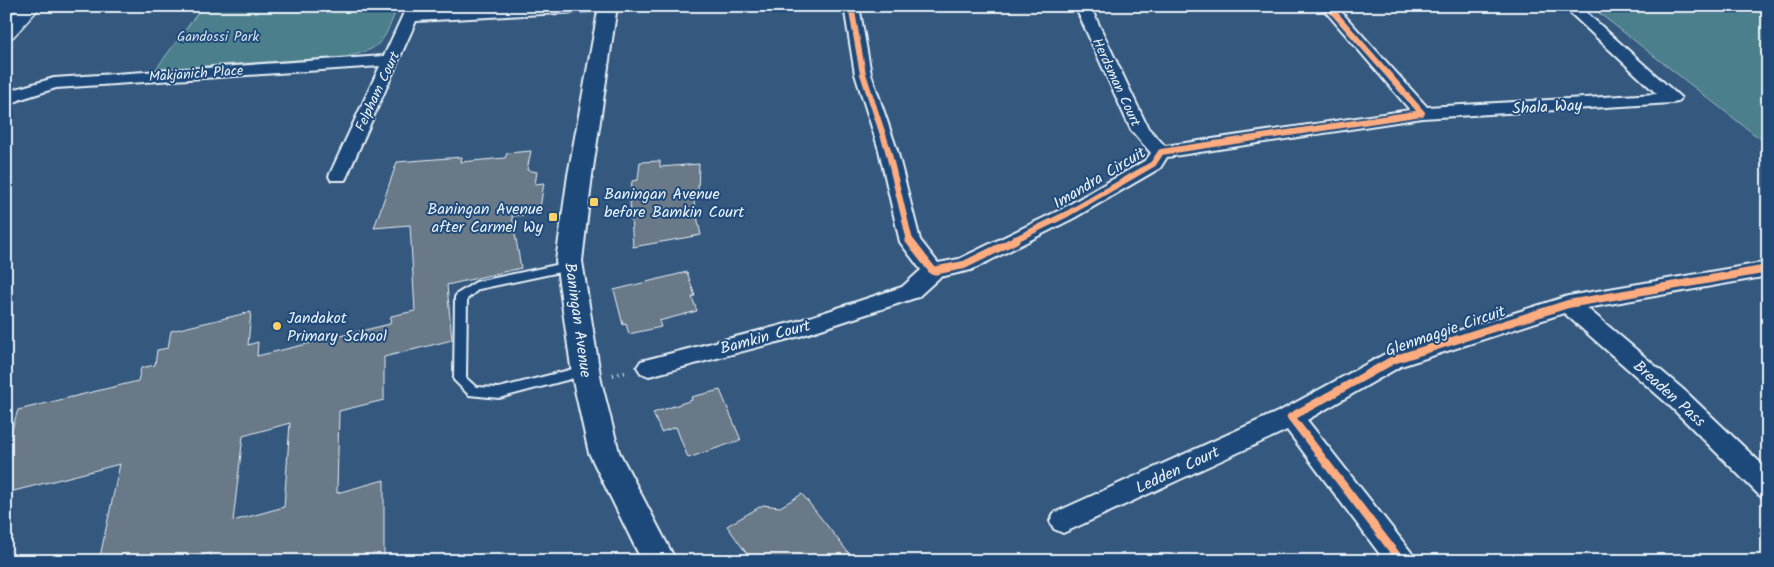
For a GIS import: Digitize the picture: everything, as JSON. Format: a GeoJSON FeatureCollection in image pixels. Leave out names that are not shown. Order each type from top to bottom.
{"type":"FeatureCollection","features":[{"type":"Feature","properties":{"kind":"main road"},"geometry":{"type":"LineString","coordinates":[[6,33],[31,6]]}},
{"type":"Feature","properties":{"kind":"street"},"geometry":{"type":"LineString","coordinates":[[413,12],[596,6]]}},
{"type":"Feature","properties":{"kind":"street","name":"Baningan Avenue"},"geometry":{"type":"LineString","coordinates":[[608,6],[580,175],[570,266],[587,376],[604,453],[647,540],[660,561]]}},
{"type":"Feature","properties":{"kind":"street"},"geometry":{"type":"LineString","coordinates":[[851,6],[863,74],[888,150],[910,242],[933,271]]}},
{"type":"Feature","properties":{"kind":"street","name":"Herdsman Court"},"geometry":{"type":"LineString","coordinates":[[1082,6],[1140,130],[1161,152]]}},
{"type":"Feature","properties":{"kind":"street"},"geometry":{"type":"LineString","coordinates":[[1328,6],[1422,113]]}},
{"type":"Feature","properties":{"kind":"street","name":"Shala Way"},"geometry":{"type":"LineString","coordinates":[[1422,113],[1672,98],[1570,6]]}},
{"type":"Feature","properties":{"kind":"street","name":"Felpham Court"},"geometry":{"type":"LineString","coordinates":[[338,176],[413,12]]}},
{"type":"Feature","properties":{"kind":"street","name":"Makjanich Place"},"geometry":{"type":"LineString","coordinates":[[6,102],[15,95],[54,83],[391,60]]}},
{"type":"Feature","properties":{"kind":"street","name":"Imandra Circuit"},"geometry":{"type":"LineString","coordinates":[[933,271],[964,265],[1067,214],[1154,164],[1161,152],[1422,113]]}},
{"type":"Feature","properties":{"kind":"street","name":"Glenmaggie Circuit"},"geometry":{"type":"LineString","coordinates":[[1291,417],[1393,360],[1568,304],[1768,269]]}},
{"type":"Feature","properties":{"kind":"street","name":"Bamkin Court"},"geometry":{"type":"LineString","coordinates":[[649,367],[800,328],[910,292],[933,271]]}},
{"type":"Feature","properties":{"kind":"street","name":"Breaden Pass"},"geometry":{"type":"LineString","coordinates":[[1568,304],[1677,398],[1768,487]]}},
{"type":"Feature","properties":{"kind":"street"},"geometry":{"type":"LineString","coordinates":[[1291,417],[1401,561]]}},
{"type":"Feature","properties":{"kind":"street","name":"Ledden Court"},"geometry":{"type":"LineString","coordinates":[[1063,521],[1291,417]]}},
{"type":"Feature","properties":{"kind":"lane"},"geometry":{"type":"LineString","coordinates":[[570,266],[476,286],[461,297],[460,380],[473,392],[499,393],[587,376]]}},
{"type":"Feature","properties":{"kind":"path"},"geometry":{"type":"LineString","coordinates":[[587,376],[649,367]]}},
{"type":"Feature","properties":{"kind":"green space","name":"Gandossi Park"},"geometry":{"type":"Polygon","coordinates":[[[203,6],[398,6],[389,28],[380,42],[368,51],[358,54],[345,57],[156,69],[203,6]]]}},
{"type":"Feature","properties":{"kind":"green space"},"geometry":{"type":"Polygon","coordinates":[[[1590,6],[1768,6],[1768,145],[1590,6]]]}},
{"type":"Feature","properties":{"kind":"building"},"geometry":{"type":"Polygon","coordinates":[[[531,151],[527,170],[537,172],[535,184],[544,183],[539,214],[512,216],[521,268],[447,285],[452,340],[384,357],[384,400],[339,411],[337,493],[384,480],[384,561],[210,561],[211,553],[183,561],[99,561],[120,464],[6,493],[6,448],[18,410],[138,381],[141,368],[155,365],[157,350],[168,348],[171,331],[251,312],[248,345],[258,342],[257,356],[390,324],[391,316],[415,311],[410,225],[374,228],[397,162],[462,157],[461,162],[505,158],[507,153],[531,151]],[[290,423],[243,436],[233,521],[284,507],[290,423]]]}},
{"type":"Feature","properties":{"kind":"building"},"geometry":{"type":"Polygon","coordinates":[[[660,161],[660,167],[699,164],[698,192],[692,193],[701,235],[633,247],[630,201],[632,181],[638,180],[640,162],[660,161]]]}},
{"type":"Feature","properties":{"kind":"building"},"geometry":{"type":"Polygon","coordinates":[[[687,272],[695,296],[692,297],[697,311],[659,321],[661,327],[629,334],[626,324],[623,325],[614,290],[687,272]]]}},
{"type":"Feature","properties":{"kind":"building"},"geometry":{"type":"Polygon","coordinates":[[[720,390],[741,440],[688,458],[676,427],[661,432],[653,413],[692,400],[691,397],[720,390]]]}},
{"type":"Feature","properties":{"kind":"building"},"geometry":{"type":"Polygon","coordinates":[[[802,494],[855,561],[752,561],[727,526],[763,505],[780,507],[802,494]]]}},
{"type":"Feature","properties":{"kind":"cycle path"},"geometry":{"type":"LineString","coordinates":[[851,6],[863,74],[888,150],[910,242],[933,271],[964,265],[1067,214],[1153,164],[1161,152],[1422,113],[1328,6]]}},
{"type":"Feature","properties":{"kind":"cycle path"},"geometry":{"type":"LineString","coordinates":[[1401,561],[1291,417],[1393,360],[1568,304],[1768,269]]}},
{"type":"Feature","properties":{"kind":"place","name":"Baningan Avenue before Bamkin Court"},"geometry":{"type":"Point","coordinates":[594,202]}},
{"type":"Feature","properties":{"kind":"place","name":"Baningan Avenue after Carmel Wy"},"geometry":{"type":"Point","coordinates":[553,217]}},
{"type":"Feature","properties":{"kind":"place","name":"Jandakot Primary School"},"geometry":{"type":"Point","coordinates":[277,326]}}]}
